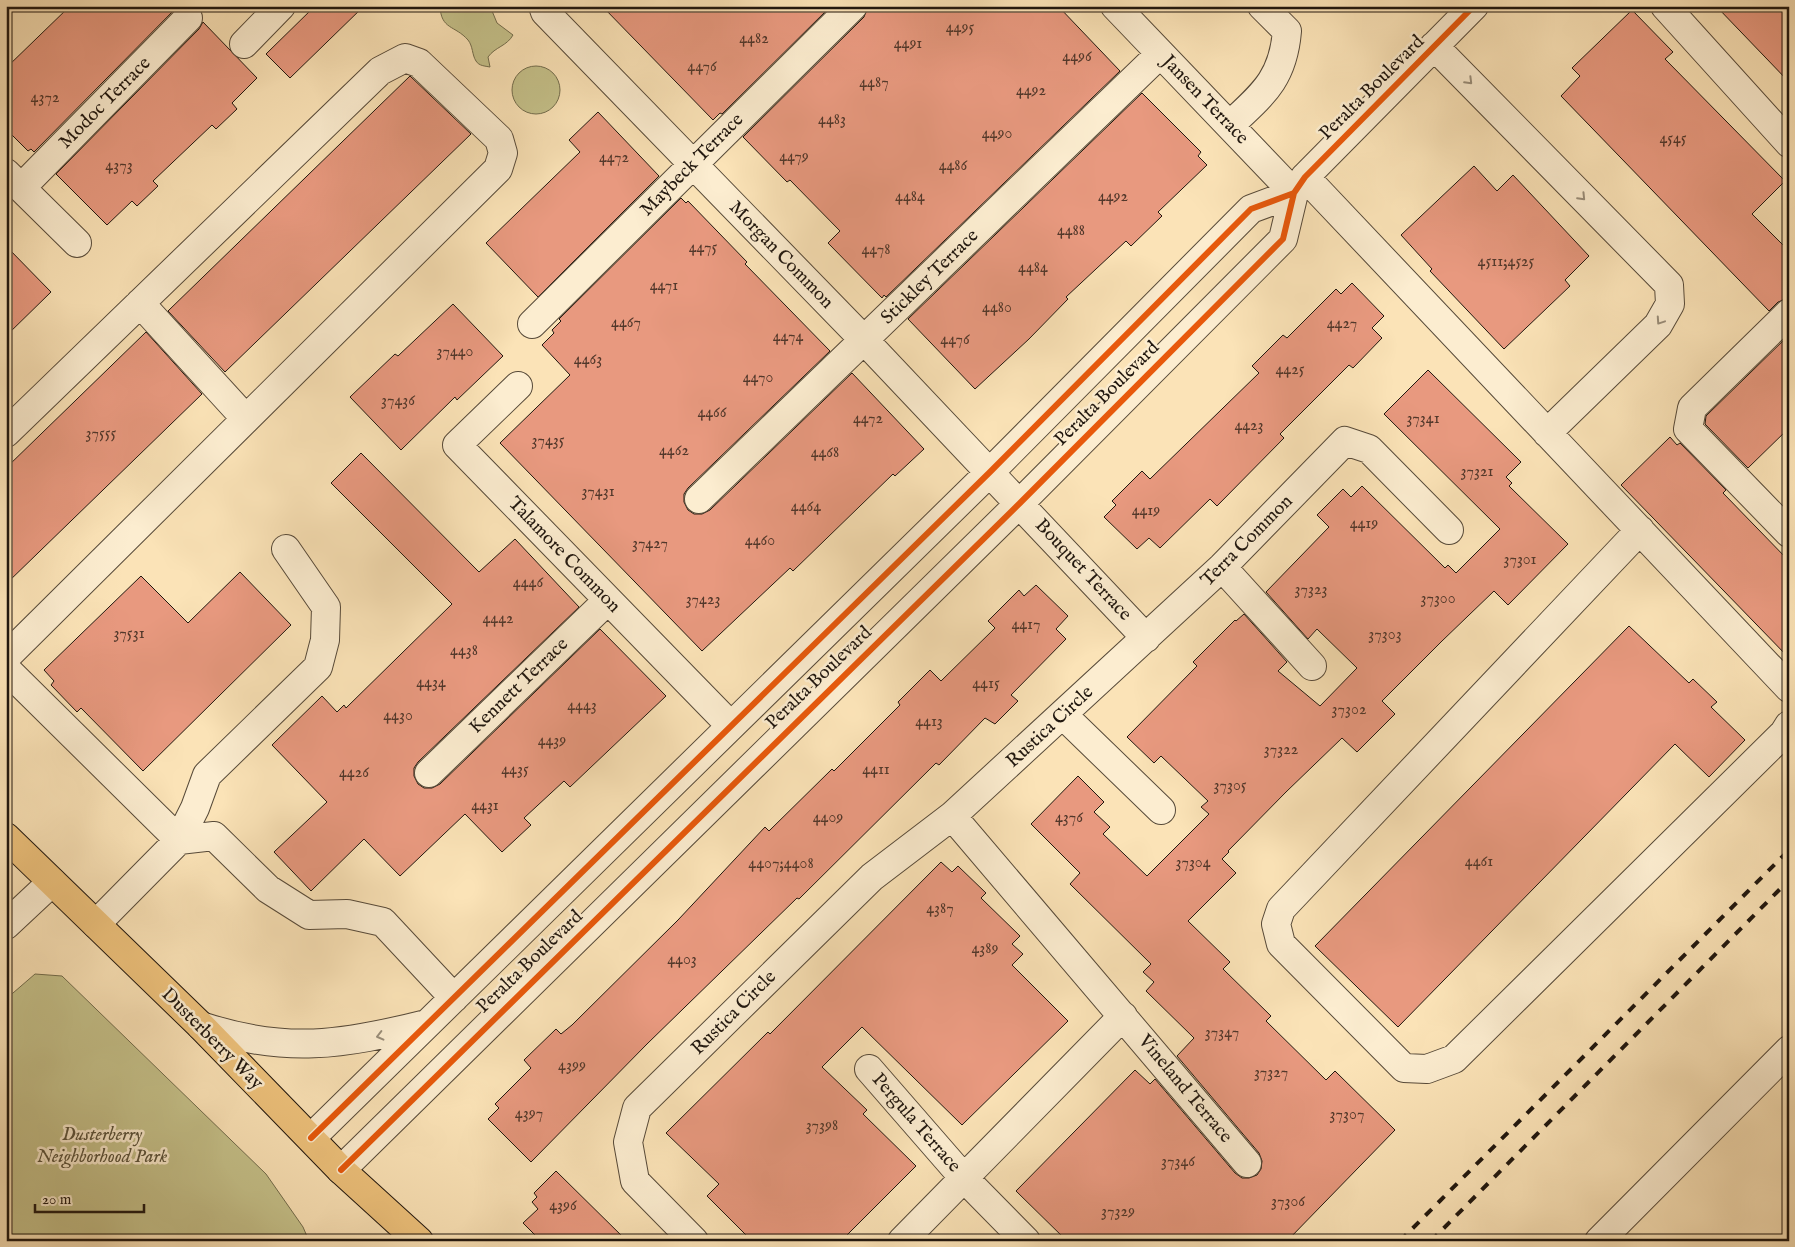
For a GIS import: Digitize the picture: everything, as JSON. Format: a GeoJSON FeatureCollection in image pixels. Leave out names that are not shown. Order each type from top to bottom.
{"type":"FeatureCollection","features":[{"type":"Feature","properties":{"kind":"main road","name":"Dusterberry Way"},"geometry":{"type":"LineString","coordinates":[[6,837],[201,1026],[341,1170],[413,1238]]}},
{"type":"Feature","properties":{"kind":"street"},"geometry":{"type":"LineString","coordinates":[[244,44],[281,6]]}},
{"type":"Feature","properties":{"kind":"street","name":"Morgan Common"},"geometry":{"type":"LineString","coordinates":[[543,6],[545,12],[1020,503]]}},
{"type":"Feature","properties":{"kind":"street","name":"Maybeck Terrace"},"geometry":{"type":"LineString","coordinates":[[532,324],[853,6]]}},
{"type":"Feature","properties":{"kind":"street","name":"Jansen Terrace"},"geometry":{"type":"LineString","coordinates":[[1114,6],[1230,125],[1300,185],[1547,433],[1789,688]]}},
{"type":"Feature","properties":{"kind":"street"},"geometry":{"type":"LineString","coordinates":[[1230,125],[1267,90],[1285,53],[1287,31],[1262,6]]}},
{"type":"Feature","properties":{"kind":"street","name":"Peralta Boulevard"},"geometry":{"type":"LineString","coordinates":[[310,1138],[990,472],[1251,209],[1300,185],[1474,6]]}},
{"type":"Feature","properties":{"kind":"street"},"geometry":{"type":"LineString","coordinates":[[1665,6],[1789,143]]}},
{"type":"Feature","properties":{"kind":"street","name":"Modoc Terrace"},"geometry":{"type":"LineString","coordinates":[[14,180],[188,18]]}},
{"type":"Feature","properties":{"kind":"street"},"geometry":{"type":"LineString","coordinates":[[1434,46],[1669,285],[1670,304],[1658,325],[1547,433]]}},
{"type":"Feature","properties":{"kind":"street","name":"Stickley Terrace"},"geometry":{"type":"LineString","coordinates":[[699,499],[865,341],[1160,54]]}},
{"type":"Feature","properties":{"kind":"street"},"geometry":{"type":"LineString","coordinates":[[6,433],[380,71],[405,58],[419,64],[499,139],[503,153],[498,170],[6,657]]}},
{"type":"Feature","properties":{"kind":"street"},"geometry":{"type":"LineString","coordinates":[[14,180],[77,243]]}},
{"type":"Feature","properties":{"kind":"street","name":"Peralta Boulevard"},"geometry":{"type":"LineString","coordinates":[[341,1170],[1020,503],[1283,239],[1300,185]]}},
{"type":"Feature","properties":{"kind":"street"},"geometry":{"type":"LineString","coordinates":[[140,303],[246,419]]}},
{"type":"Feature","properties":{"kind":"street"},"geometry":{"type":"LineString","coordinates":[[1789,313],[1692,408],[1688,429],[1789,533]]}},
{"type":"Feature","properties":{"kind":"street","name":"Talamore Common"},"geometry":{"type":"LineString","coordinates":[[518,386],[457,445],[731,726]]}},
{"type":"Feature","properties":{"kind":"street","name":"Terra Common"},"geometry":{"type":"LineString","coordinates":[[1146,638],[1222,567],[1344,442],[1369,449],[1449,530]]}},
{"type":"Feature","properties":{"kind":"street","name":"Bouquet Terrace"},"geometry":{"type":"LineString","coordinates":[[1020,503],[1146,638]]}},
{"type":"Feature","properties":{"kind":"street"},"geometry":{"type":"LineString","coordinates":[[1640,530],[1281,909],[1276,924],[1281,944],[1404,1068],[1427,1068],[1454,1059],[1784,733],[1789,725]]}},
{"type":"Feature","properties":{"kind":"street"},"geometry":{"type":"LineString","coordinates":[[96,924],[179,840],[195,808],[207,775],[318,667],[326,640],[326,607],[286,550]]}},
{"type":"Feature","properties":{"kind":"street"},"geometry":{"type":"LineString","coordinates":[[1222,567],[1312,666]]}},
{"type":"Feature","properties":{"kind":"street","name":"Kennett Terrace"},"geometry":{"type":"LineString","coordinates":[[429,774],[608,600]]}},
{"type":"Feature","properties":{"kind":"street","name":"Rustica Circle"},"geometry":{"type":"LineString","coordinates":[[694,1241],[635,1181],[628,1142],[637,1108],[872,877],[952,816],[1146,638]]}},
{"type":"Feature","properties":{"kind":"street"},"geometry":{"type":"LineString","coordinates":[[6,669],[179,840]]}},
{"type":"Feature","properties":{"kind":"street"},"geometry":{"type":"LineString","coordinates":[[1063,715],[1161,810]]}},
{"type":"Feature","properties":{"kind":"street"},"geometry":{"type":"LineString","coordinates":[[902,1241],[1123,1016],[952,816]]}},
{"type":"Feature","properties":{"kind":"street"},"geometry":{"type":"LineString","coordinates":[[179,840],[214,836],[268,889],[309,915],[346,914],[383,922],[454,998]]}},
{"type":"Feature","properties":{"kind":"street"},"geometry":{"type":"LineString","coordinates":[[6,924],[52,882]]}},
{"type":"Feature","properties":{"kind":"street","name":"Vineland Terrace"},"geometry":{"type":"LineString","coordinates":[[1123,1016],[1247,1163]]}},
{"type":"Feature","properties":{"kind":"street"},"geometry":{"type":"LineString","coordinates":[[201,1026],[255,1041],[318,1045],[367,1039],[427,1024]]}},
{"type":"Feature","properties":{"kind":"street"},"geometry":{"type":"LineString","coordinates":[[1600,1241],[1789,1050]]}},
{"type":"Feature","properties":{"kind":"street","name":"Pergula Terrace"},"geometry":{"type":"LineString","coordinates":[[869,1069],[963,1177],[1026,1241]]}},
{"type":"Feature","properties":{"kind":"green space"},"geometry":{"type":"Polygon","coordinates":[[[440,6],[490,6],[497,23],[513,35],[508,42],[488,57],[490,67],[477,63],[468,40],[446,23],[441,14],[440,6]]]}},
{"type":"Feature","properties":{"kind":"green space"},"geometry":{"type":"Polygon","coordinates":[[[531,66],[541,66],[553,73],[560,85],[560,95],[553,107],[541,114],[531,114],[523,110],[516,103],[512,95],[512,85],[516,77],[523,70],[531,66]]]}},
{"type":"Feature","properties":{"kind":"green space","name":"Dusterberry Neighborhood Park"},"geometry":{"type":"Polygon","coordinates":[[[35,974],[62,976],[266,1174],[303,1227],[309,1241],[6,1241],[6,999],[35,974]]]}},
{"type":"Feature","properties":{"kind":"building"},"geometry":{"type":"Polygon","coordinates":[[[70,6],[178,6],[34,152],[31,149],[28,151],[6,129],[6,68],[70,6]]]}},
{"type":"Feature","properties":{"kind":"building"},"geometry":{"type":"Polygon","coordinates":[[[315,6],[364,6],[290,78],[266,54],[315,6]]]}},
{"type":"Feature","properties":{"kind":"building"},"geometry":{"type":"Polygon","coordinates":[[[602,6],[831,6],[722,114],[720,113],[713,120],[602,6]]]}},
{"type":"Feature","properties":{"kind":"building"},"geometry":{"type":"Polygon","coordinates":[[[868,6],[1058,6],[1120,71],[886,297],[884,295],[882,298],[828,243],[840,231],[790,180],[787,182],[743,137],[864,17],[868,6]]]}},
{"type":"Feature","properties":{"kind":"building"},"geometry":{"type":"Polygon","coordinates":[[[1716,6],[1789,6],[1789,82],[1716,6]]]}},
{"type":"Feature","properties":{"kind":"building"},"geometry":{"type":"Polygon","coordinates":[[[1632,10],[1673,52],[1665,59],[1785,181],[1752,214],[1789,251],[1789,298],[1778,302],[1769,311],[1561,96],[1580,76],[1572,68],[1632,10]]]}},
{"type":"Feature","properties":{"kind":"building"},"geometry":{"type":"Polygon","coordinates":[[[203,22],[257,78],[232,103],[237,109],[216,129],[212,125],[153,181],[158,186],[137,206],[132,201],[107,225],[56,174],[199,29],[203,22]]]}},
{"type":"Feature","properties":{"kind":"building"},"geometry":{"type":"Polygon","coordinates":[[[410,76],[471,134],[225,372],[168,311],[410,76]]]}},
{"type":"Feature","properties":{"kind":"building"},"geometry":{"type":"Polygon","coordinates":[[[1142,93],[1201,152],[1198,156],[1207,165],[1158,212],[1162,216],[1131,246],[1126,241],[1066,297],[1068,299],[1029,339],[975,389],[908,319],[1142,93]]]}},
{"type":"Feature","properties":{"kind":"building"},"geometry":{"type":"Polygon","coordinates":[[[598,112],[659,176],[538,297],[486,243],[580,152],[569,140],[598,112]]]}},
{"type":"Feature","properties":{"kind":"building"},"geometry":{"type":"Polygon","coordinates":[[[1474,166],[1497,191],[1513,175],[1589,256],[1565,280],[1570,286],[1504,349],[1430,271],[1432,269],[1401,235],[1474,166]]]}},
{"type":"Feature","properties":{"kind":"building"},"geometry":{"type":"Polygon","coordinates":[[[681,198],[686,203],[688,201],[747,262],[745,264],[830,351],[688,488],[684,494],[684,502],[688,510],[694,514],[702,514],[710,510],[852,373],[924,449],[895,476],[893,474],[793,571],[790,568],[702,651],[500,443],[570,375],[542,345],[554,333],[552,330],[561,321],[559,319],[681,198]]]}},
{"type":"Feature","properties":{"kind":"building"},"geometry":{"type":"Polygon","coordinates":[[[6,246],[51,292],[6,336],[6,246]]]}},
{"type":"Feature","properties":{"kind":"building"},"geometry":{"type":"Polygon","coordinates":[[[1352,283],[1384,316],[1372,328],[1382,338],[1353,368],[1349,365],[1280,434],[1284,438],[1217,506],[1210,499],[1160,548],[1149,538],[1137,549],[1104,517],[1116,505],[1112,501],[1142,471],[1150,479],[1259,373],[1252,366],[1283,335],[1287,338],[1336,289],[1341,294],[1352,283]]]}},
{"type":"Feature","properties":{"kind":"building"},"geometry":{"type":"Polygon","coordinates":[[[453,304],[503,356],[457,400],[455,397],[401,450],[350,397],[395,354],[398,356],[453,304]]]}},
{"type":"Feature","properties":{"kind":"building"},"geometry":{"type":"Polygon","coordinates":[[[146,332],[202,394],[6,584],[6,468],[146,332]]]}},
{"type":"Feature","properties":{"kind":"building"},"geometry":{"type":"Polygon","coordinates":[[[1789,335],[1789,428],[1748,468],[1705,424],[1706,416],[1789,335]]]}},
{"type":"Feature","properties":{"kind":"building"},"geometry":{"type":"Polygon","coordinates":[[[1428,370],[1521,462],[1506,477],[1512,483],[1509,486],[1568,544],[1508,605],[1494,591],[1442,641],[1382,701],[1395,714],[1357,752],[1342,738],[1286,792],[1228,851],[1222,859],[1236,873],[1188,921],[1230,962],[1223,969],[1271,1016],[1266,1021],[1326,1080],[1335,1071],[1395,1130],[1287,1241],[1067,1241],[1016,1191],[1135,1070],[1150,1084],[1155,1079],[1235,1173],[1242,1178],[1257,1175],[1261,1169],[1262,1161],[1259,1153],[1177,1056],[1194,1038],[1146,991],[1154,982],[1143,972],[1151,964],[1070,884],[1080,873],[1031,824],[1078,776],[1104,802],[1094,812],[1110,827],[1103,834],[1147,876],[1209,814],[1201,807],[1208,801],[1161,756],[1154,763],[1127,737],[1197,666],[1193,662],[1235,620],[1244,614],[1287,662],[1278,671],[1320,706],[1357,668],[1317,629],[1308,639],[1266,592],[1329,527],[1317,515],[1343,489],[1351,497],[1362,486],[1445,568],[1448,565],[1456,573],[1500,529],[1384,414],[1428,370]]]}},
{"type":"Feature","properties":{"kind":"building"},"geometry":{"type":"Polygon","coordinates":[[[1670,437],[1677,445],[1680,443],[1726,490],[1723,493],[1789,561],[1789,658],[1621,485],[1670,437]]]}},
{"type":"Feature","properties":{"kind":"building"},"geometry":{"type":"Polygon","coordinates":[[[361,453],[479,572],[515,539],[579,607],[418,762],[414,768],[414,776],[418,784],[424,788],[432,788],[440,784],[600,629],[666,696],[570,787],[564,781],[524,818],[531,825],[502,852],[465,814],[400,876],[364,839],[311,891],[274,852],[327,802],[272,745],[322,696],[337,712],[344,705],[346,708],[452,604],[331,483],[361,453]]]}},
{"type":"Feature","properties":{"kind":"building"},"geometry":{"type":"Polygon","coordinates":[[[240,572],[291,625],[143,771],[81,708],[77,712],[51,685],[54,681],[44,670],[141,576],[188,623],[240,572]]]}},
{"type":"Feature","properties":{"kind":"building"},"geometry":{"type":"Polygon","coordinates":[[[1036,585],[1068,616],[1056,629],[1066,639],[1011,695],[1018,701],[995,724],[985,718],[939,765],[936,763],[799,899],[797,898],[647,1044],[531,1162],[488,1119],[499,1108],[495,1104],[531,1068],[524,1060],[556,1029],[561,1034],[572,1025],[678,920],[765,827],[769,831],[832,769],[834,771],[900,705],[898,702],[930,670],[941,681],[995,628],[988,621],[1019,590],[1024,596],[1036,585]]]}},
{"type":"Feature","properties":{"kind":"building"},"geometry":{"type":"Polygon","coordinates":[[[1629,626],[1689,683],[1693,679],[1717,702],[1711,707],[1745,740],[1709,777],[1675,744],[1398,1027],[1315,946],[1629,626]]]}},
{"type":"Feature","properties":{"kind":"building"},"geometry":{"type":"Polygon","coordinates":[[[941,862],[952,872],[958,866],[986,893],[981,898],[1020,936],[1012,944],[1023,954],[1012,965],[1068,1021],[962,1125],[862,1027],[822,1067],[867,1110],[863,1114],[916,1166],[841,1241],[752,1241],[707,1196],[719,1184],[666,1133],[768,1032],[770,1034],[941,862]]]}},
{"type":"Feature","properties":{"kind":"building"},"geometry":{"type":"Polygon","coordinates":[[[556,1171],[627,1241],[541,1241],[523,1223],[538,1209],[532,1202],[537,1197],[534,1193],[556,1171]]]}},
{"type":"Feature","properties":{"kind":"railway"},"geometry":{"type":"LineString","coordinates":[[1400,1241],[1789,850]]}},
{"type":"Feature","properties":{"kind":"railway"},"geometry":{"type":"LineString","coordinates":[[1431,1241],[1789,880]]}},
{"type":"Feature","properties":{"kind":"cycle path"},"geometry":{"type":"LineString","coordinates":[[341,1170],[1020,503],[1283,239],[1294,193],[1305,177],[1474,6]]}},
{"type":"Feature","properties":{"kind":"cycle path"},"geometry":{"type":"LineString","coordinates":[[311,1138],[990,472],[1251,209],[1294,193]]}}]}
